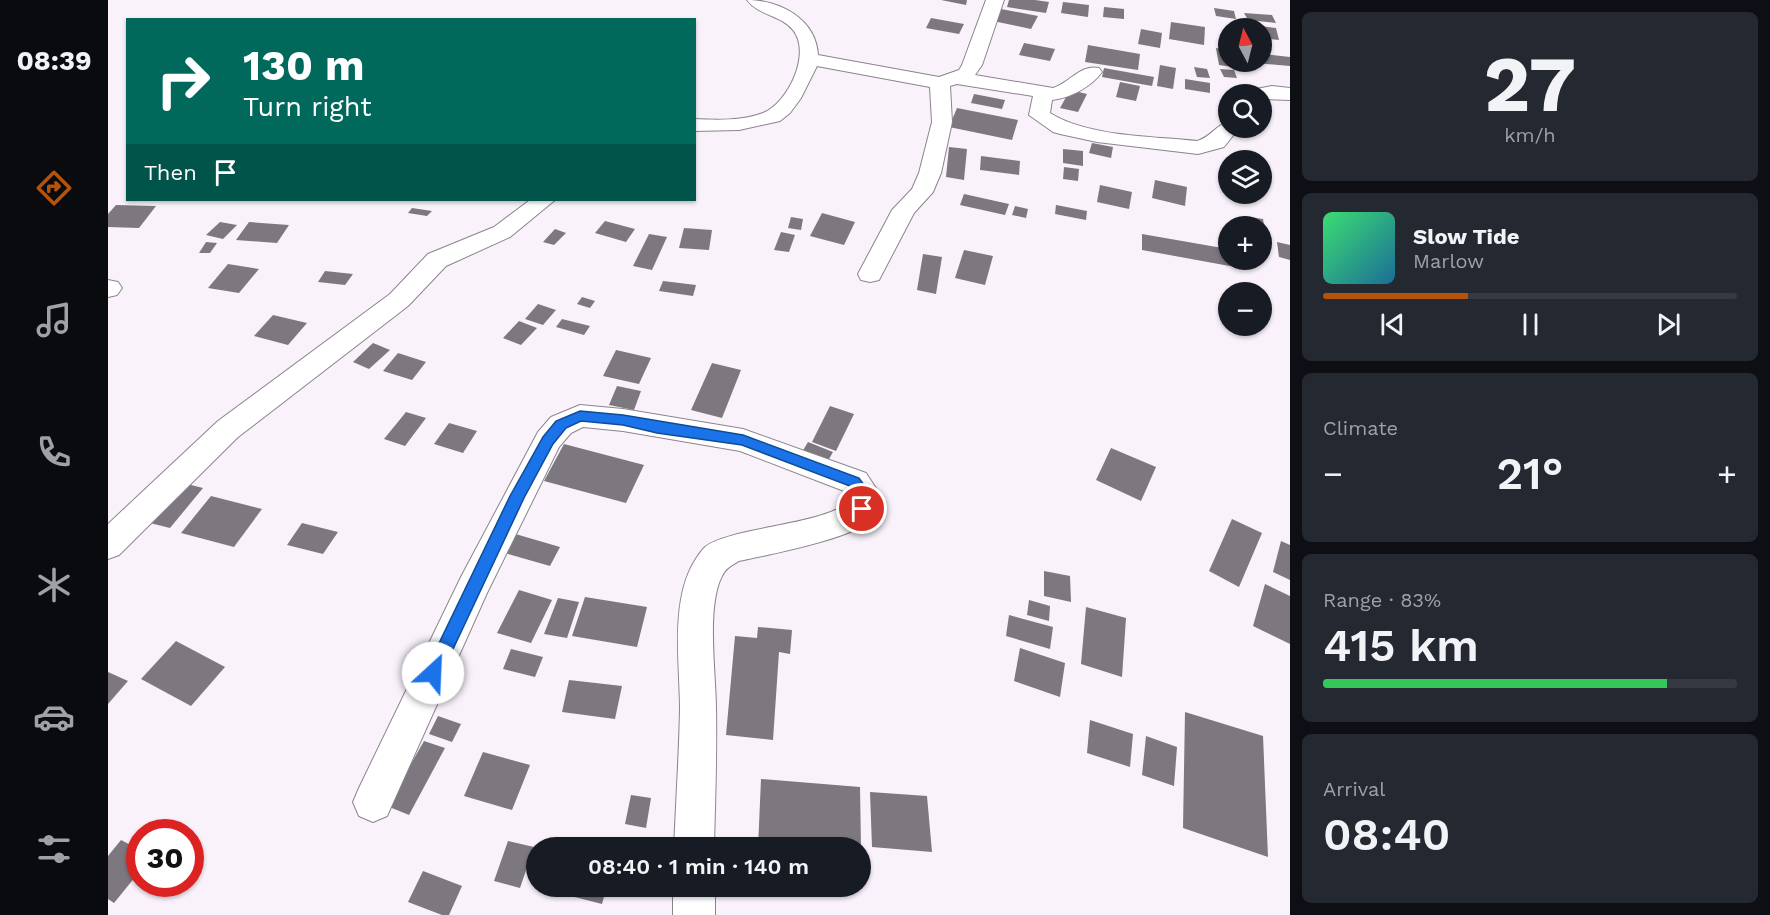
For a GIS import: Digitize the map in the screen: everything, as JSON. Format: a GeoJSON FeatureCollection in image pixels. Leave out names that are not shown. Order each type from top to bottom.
{"type":"FeatureCollection","features":[{"type":"Feature","properties":{"kind":"street"},"geometry":{"type":"LineString","coordinates":[[696,125],[724,127],[752,122],[779,113],[807,72],[806,35],[797,23],[769,10],[756,0]]}},
{"type":"Feature","properties":{"kind":"street"},"geometry":{"type":"LineString","coordinates":[[949,81],[966,74],[972,65],[995,0]]}},
{"type":"Feature","properties":{"kind":"street"},"geometry":{"type":"LineString","coordinates":[[808,58],[1043,94],[1061,93],[1092,72]]}},
{"type":"Feature","properties":{"kind":"street"},"geometry":{"type":"LineString","coordinates":[[870,274],[904,210],[922,192],[930,173],[949,81]]}},
{"type":"Feature","properties":{"kind":"street"},"geometry":{"type":"LineString","coordinates":[[1272,92],[1290,94]]}},
{"type":"Feature","properties":{"kind":"street"},"geometry":{"type":"LineString","coordinates":[[1043,94],[1040,115],[1060,128],[1097,136],[1198,148],[1216,142],[1220,138]]}},
{"type":"Feature","properties":{"kind":"street"},"geometry":{"type":"LineString","coordinates":[[108,545],[228,429],[399,300],[437,261],[502,232],[543,201]]}},
{"type":"Feature","properties":{"kind":"street"},"geometry":{"type":"LineString","coordinates":[[372,802],[517,496],[548,440],[561,425],[580,416],[623,420],[657,428],[743,440],[855,482],[865,496],[862,509],[852,517],[814,531],[733,549],[717,557],[706,572],[699,600],[696,629],[698,721],[694,837]]}},
{"type":"Feature","properties":{"kind":"street"},"geometry":{"type":"LineString","coordinates":[[694,897],[694,915]]}},
{"type":"Feature","properties":{"kind":"building"},"geometry":{"type":"Polygon","coordinates":[[[941,0],[967,0],[966,5],[941,0]]]}},
{"type":"Feature","properties":{"kind":"building"},"geometry":{"type":"Polygon","coordinates":[[[1009,0],[1049,2],[1046,13],[1007,7],[1009,0]]]}},
{"type":"Feature","properties":{"kind":"building"},"geometry":{"type":"Polygon","coordinates":[[[1063,2],[1089,5],[1088,17],[1061,13],[1063,2]]]}},
{"type":"Feature","properties":{"kind":"building"},"geometry":{"type":"Polygon","coordinates":[[[1104,7],[1124,9],[1124,19],[1103,17],[1104,7]]]}},
{"type":"Feature","properties":{"kind":"building"},"geometry":{"type":"Polygon","coordinates":[[[1214,8],[1234,11],[1236,18],[1229,18],[1216,16],[1214,8]]]}},
{"type":"Feature","properties":{"kind":"building"},"geometry":{"type":"Polygon","coordinates":[[[1001,9],[1038,16],[1031,29],[993,21],[1001,9]]]}},
{"type":"Feature","properties":{"kind":"building"},"geometry":{"type":"Polygon","coordinates":[[[1244,13],[1272,15],[1276,23],[1272,23],[1272,18],[1247,18],[1244,13]]]}},
{"type":"Feature","properties":{"kind":"building"},"geometry":{"type":"Polygon","coordinates":[[[931,18],[964,24],[959,34],[926,28],[931,18]]]}},
{"type":"Feature","properties":{"kind":"building"},"geometry":{"type":"Polygon","coordinates":[[[1171,22],[1205,27],[1204,45],[1169,39],[1171,22]]]}},
{"type":"Feature","properties":{"kind":"building"},"geometry":{"type":"Polygon","coordinates":[[[1272,28],[1276,28],[1279,40],[1272,39],[1272,28]]]}},
{"type":"Feature","properties":{"kind":"building"},"geometry":{"type":"Polygon","coordinates":[[[1141,29],[1162,33],[1160,48],[1138,44],[1141,29]]]}},
{"type":"Feature","properties":{"kind":"building"},"geometry":{"type":"Polygon","coordinates":[[[1024,43],[1055,49],[1050,61],[1019,55],[1024,43]]]}},
{"type":"Feature","properties":{"kind":"building"},"geometry":{"type":"Polygon","coordinates":[[[1088,45],[1140,54],[1138,70],[1085,62],[1088,45]]]}},
{"type":"Feature","properties":{"kind":"building"},"geometry":{"type":"Polygon","coordinates":[[[1272,55],[1290,57],[1290,66],[1272,64],[1272,55]]]}},
{"type":"Feature","properties":{"kind":"building"},"geometry":{"type":"Polygon","coordinates":[[[1160,65],[1176,68],[1173,89],[1157,86],[1160,65]]]}},
{"type":"Feature","properties":{"kind":"building"},"geometry":{"type":"Polygon","coordinates":[[[1194,67],[1207,69],[1210,78],[1197,77],[1194,67]]]}},
{"type":"Feature","properties":{"kind":"building"},"geometry":{"type":"Polygon","coordinates":[[[1104,68],[1154,77],[1152,86],[1102,77],[1104,68]]]}},
{"type":"Feature","properties":{"kind":"building"},"geometry":{"type":"Polygon","coordinates":[[[1222,72],[1235,72],[1237,78],[1224,77],[1222,72]]]}},
{"type":"Feature","properties":{"kind":"building"},"geometry":{"type":"Polygon","coordinates":[[[1185,79],[1210,83],[1210,93],[1185,89],[1185,79]]]}},
{"type":"Feature","properties":{"kind":"building"},"geometry":{"type":"Polygon","coordinates":[[[1120,82],[1140,86],[1136,101],[1116,97],[1120,82]]]}},
{"type":"Feature","properties":{"kind":"building"},"geometry":{"type":"Polygon","coordinates":[[[1070,90],[1087,94],[1078,112],[1060,108],[1070,90]]]}},
{"type":"Feature","properties":{"kind":"building"},"geometry":{"type":"Polygon","coordinates":[[[974,94],[1005,100],[1002,109],[971,103],[974,94]]]}},
{"type":"Feature","properties":{"kind":"building"},"geometry":{"type":"Polygon","coordinates":[[[957,108],[1018,120],[1012,140],[949,127],[957,108]]]}},
{"type":"Feature","properties":{"kind":"building"},"geometry":{"type":"Polygon","coordinates":[[[1092,143],[1113,147],[1111,158],[1089,153],[1092,143]]]}},
{"type":"Feature","properties":{"kind":"building"},"geometry":{"type":"Polygon","coordinates":[[[949,147],[967,149],[964,180],[946,177],[949,147]]]}},
{"type":"Feature","properties":{"kind":"building"},"geometry":{"type":"Polygon","coordinates":[[[1063,149],[1083,151],[1083,166],[1063,163],[1063,149]]]}},
{"type":"Feature","properties":{"kind":"building"},"geometry":{"type":"Polygon","coordinates":[[[981,156],[1020,161],[1019,175],[980,170],[981,156]]]}},
{"type":"Feature","properties":{"kind":"building"},"geometry":{"type":"Polygon","coordinates":[[[1064,167],[1079,169],[1078,181],[1063,179],[1064,167]]]}},
{"type":"Feature","properties":{"kind":"building"},"geometry":{"type":"Polygon","coordinates":[[[1155,180],[1187,187],[1185,206],[1152,198],[1155,180]]]}},
{"type":"Feature","properties":{"kind":"building"},"geometry":{"type":"Polygon","coordinates":[[[1100,185],[1132,192],[1129,209],[1097,202],[1100,185]]]}},
{"type":"Feature","properties":{"kind":"building"},"geometry":{"type":"Polygon","coordinates":[[[964,194],[1009,204],[1005,215],[960,205],[964,194]]]}},
{"type":"Feature","properties":{"kind":"building"},"geometry":{"type":"Polygon","coordinates":[[[116,205],[156,206],[139,228],[108,227],[108,214],[116,205]]]}},
{"type":"Feature","properties":{"kind":"building"},"geometry":{"type":"Polygon","coordinates":[[[1056,205],[1087,211],[1086,220],[1055,214],[1056,205]]]}},
{"type":"Feature","properties":{"kind":"building"},"geometry":{"type":"Polygon","coordinates":[[[1015,206],[1028,209],[1026,218],[1012,215],[1015,206]]]}},
{"type":"Feature","properties":{"kind":"building"},"geometry":{"type":"Polygon","coordinates":[[[412,208],[432,211],[427,216],[408,213],[412,208]]]}},
{"type":"Feature","properties":{"kind":"building"},"geometry":{"type":"Polygon","coordinates":[[[822,213],[855,222],[844,245],[810,236],[822,213]]]}},
{"type":"Feature","properties":{"kind":"building"},"geometry":{"type":"Polygon","coordinates":[[[791,217],[803,219],[801,230],[788,228],[791,217]]]}},
{"type":"Feature","properties":{"kind":"building"},"geometry":{"type":"Polygon","coordinates":[[[605,221],[635,229],[626,242],[595,233],[605,221]]]}},
{"type":"Feature","properties":{"kind":"building"},"geometry":{"type":"Polygon","coordinates":[[[220,222],[237,225],[223,239],[206,235],[220,222]]]}},
{"type":"Feature","properties":{"kind":"building"},"geometry":{"type":"Polygon","coordinates":[[[249,222],[289,225],[277,243],[236,240],[249,222]]]}},
{"type":"Feature","properties":{"kind":"building"},"geometry":{"type":"Polygon","coordinates":[[[684,228],[712,230],[709,250],[679,248],[684,228]]]}},
{"type":"Feature","properties":{"kind":"building"},"geometry":{"type":"Polygon","coordinates":[[[555,229],[566,233],[554,245],[543,242],[555,229]]]}},
{"type":"Feature","properties":{"kind":"building"},"geometry":{"type":"Polygon","coordinates":[[[781,232],[795,235],[789,252],[774,250],[781,232]]]}},
{"type":"Feature","properties":{"kind":"building"},"geometry":{"type":"Polygon","coordinates":[[[649,234],[667,237],[652,270],[633,266],[649,234]]]}},
{"type":"Feature","properties":{"kind":"building"},"geometry":{"type":"Polygon","coordinates":[[[1142,234],[1218,247],[1218,264],[1142,250],[1142,234]]]}},
{"type":"Feature","properties":{"kind":"building"},"geometry":{"type":"Polygon","coordinates":[[[206,242],[217,243],[210,253],[199,253],[206,242]]]}},
{"type":"Feature","properties":{"kind":"building"},"geometry":{"type":"Polygon","coordinates":[[[1277,242],[1290,245],[1290,260],[1279,257],[1277,242]]]}},
{"type":"Feature","properties":{"kind":"building"},"geometry":{"type":"Polygon","coordinates":[[[964,250],[993,256],[985,285],[955,278],[964,250]]]}},
{"type":"Feature","properties":{"kind":"building"},"geometry":{"type":"Polygon","coordinates":[[[923,254],[942,257],[936,294],[917,290],[923,254]]]}},
{"type":"Feature","properties":{"kind":"building"},"geometry":{"type":"Polygon","coordinates":[[[228,264],[259,269],[239,293],[208,288],[228,264]]]}},
{"type":"Feature","properties":{"kind":"building"},"geometry":{"type":"Polygon","coordinates":[[[325,271],[353,274],[345,285],[318,282],[325,271]]]}},
{"type":"Feature","properties":{"kind":"building"},"geometry":{"type":"Polygon","coordinates":[[[663,281],[696,285],[693,296],[659,291],[663,281]]]}},
{"type":"Feature","properties":{"kind":"building"},"geometry":{"type":"Polygon","coordinates":[[[582,297],[595,301],[590,308],[577,304],[582,297]]]}},
{"type":"Feature","properties":{"kind":"building"},"geometry":{"type":"Polygon","coordinates":[[[538,304],[556,310],[543,325],[525,319],[538,304]]]}},
{"type":"Feature","properties":{"kind":"building"},"geometry":{"type":"Polygon","coordinates":[[[273,315],[307,323],[288,345],[254,336],[273,315]]]}},
{"type":"Feature","properties":{"kind":"building"},"geometry":{"type":"Polygon","coordinates":[[[562,319],[590,326],[584,335],[556,327],[562,319]]]}},
{"type":"Feature","properties":{"kind":"building"},"geometry":{"type":"Polygon","coordinates":[[[519,321],[537,328],[521,345],[503,338],[519,321]]]}},
{"type":"Feature","properties":{"kind":"building"},"geometry":{"type":"Polygon","coordinates":[[[373,343],[390,350],[369,369],[353,362],[373,343]]]}},
{"type":"Feature","properties":{"kind":"building"},"geometry":{"type":"Polygon","coordinates":[[[616,350],[651,358],[639,384],[603,376],[616,350]]]}},
{"type":"Feature","properties":{"kind":"building"},"geometry":{"type":"Polygon","coordinates":[[[398,353],[426,362],[412,380],[383,371],[398,353]]]}},
{"type":"Feature","properties":{"kind":"building"},"geometry":{"type":"Polygon","coordinates":[[[712,363],[741,370],[722,418],[691,410],[712,363]]]}},
{"type":"Feature","properties":{"kind":"building"},"geometry":{"type":"Polygon","coordinates":[[[617,386],[641,391],[634,410],[609,405],[617,386]]]}},
{"type":"Feature","properties":{"kind":"building"},"geometry":{"type":"Polygon","coordinates":[[[830,406],[854,414],[836,451],[812,442],[830,406]]]}},
{"type":"Feature","properties":{"kind":"building"},"geometry":{"type":"Polygon","coordinates":[[[406,412],[426,418],[405,446],[384,439],[406,412]]]}},
{"type":"Feature","properties":{"kind":"building"},"geometry":{"type":"Polygon","coordinates":[[[449,423],[477,431],[463,453],[434,444],[449,423]]]}},
{"type":"Feature","properties":{"kind":"building"},"geometry":{"type":"Polygon","coordinates":[[[808,442],[833,452],[824,468],[799,457],[808,442]]]}},
{"type":"Feature","properties":{"kind":"building"},"geometry":{"type":"Polygon","coordinates":[[[564,444],[644,465],[626,503],[544,481],[564,444]]]}},
{"type":"Feature","properties":{"kind":"building"},"geometry":{"type":"Polygon","coordinates":[[[1111,448],[1156,467],[1141,501],[1096,480],[1111,448]]]}},
{"type":"Feature","properties":{"kind":"building"},"geometry":{"type":"Polygon","coordinates":[[[183,483],[203,488],[170,528],[150,523],[183,483]]]}},
{"type":"Feature","properties":{"kind":"building"},"geometry":{"type":"Polygon","coordinates":[[[211,496],[262,509],[234,547],[181,533],[211,496]]]}},
{"type":"Feature","properties":{"kind":"building"},"geometry":{"type":"Polygon","coordinates":[[[1232,519],[1262,533],[1239,587],[1209,571],[1232,519]]]}},
{"type":"Feature","properties":{"kind":"building"},"geometry":{"type":"Polygon","coordinates":[[[302,523],[338,532],[323,554],[287,545],[302,523]]]}},
{"type":"Feature","properties":{"kind":"building"},"geometry":{"type":"Polygon","coordinates":[[[512,533],[560,547],[550,566],[501,552],[512,533]]]}},
{"type":"Feature","properties":{"kind":"building"},"geometry":{"type":"Polygon","coordinates":[[[1281,541],[1290,545],[1290,580],[1273,572],[1281,541]]]}},
{"type":"Feature","properties":{"kind":"building"},"geometry":{"type":"Polygon","coordinates":[[[1044,571],[1070,576],[1071,602],[1044,596],[1044,571]]]}},
{"type":"Feature","properties":{"kind":"building"},"geometry":{"type":"Polygon","coordinates":[[[1265,584],[1290,596],[1290,644],[1253,626],[1265,584]]]}},
{"type":"Feature","properties":{"kind":"building"},"geometry":{"type":"Polygon","coordinates":[[[519,590],[552,600],[531,643],[497,633],[519,590]]]}},
{"type":"Feature","properties":{"kind":"building"},"geometry":{"type":"Polygon","coordinates":[[[585,597],[647,607],[637,647],[572,636],[585,597]]]}},
{"type":"Feature","properties":{"kind":"building"},"geometry":{"type":"Polygon","coordinates":[[[558,598],[579,602],[567,638],[544,634],[558,598]]]}},
{"type":"Feature","properties":{"kind":"building"},"geometry":{"type":"Polygon","coordinates":[[[1029,600],[1050,606],[1049,621],[1027,615],[1029,600]]]}},
{"type":"Feature","properties":{"kind":"building"},"geometry":{"type":"Polygon","coordinates":[[[1086,607],[1126,618],[1122,677],[1081,664],[1086,607]]]}},
{"type":"Feature","properties":{"kind":"building"},"geometry":{"type":"Polygon","coordinates":[[[1009,615],[1053,627],[1050,649],[1006,636],[1009,615]]]}},
{"type":"Feature","properties":{"kind":"building"},"geometry":{"type":"Polygon","coordinates":[[[758,627],[792,630],[790,654],[779,652],[773,740],[726,735],[735,636],[757,638],[758,627]]]}},
{"type":"Feature","properties":{"kind":"building"},"geometry":{"type":"Polygon","coordinates":[[[176,641],[225,667],[191,706],[141,679],[176,641]]]}},
{"type":"Feature","properties":{"kind":"building"},"geometry":{"type":"Polygon","coordinates":[[[1020,648],[1065,663],[1060,697],[1014,681],[1020,648]]]}},
{"type":"Feature","properties":{"kind":"building"},"geometry":{"type":"Polygon","coordinates":[[[511,649],[543,657],[535,677],[503,669],[511,649]]]}},
{"type":"Feature","properties":{"kind":"building"},"geometry":{"type":"Polygon","coordinates":[[[108,672],[128,681],[108,704],[108,672]]]}},
{"type":"Feature","properties":{"kind":"building"},"geometry":{"type":"Polygon","coordinates":[[[569,680],[622,686],[615,719],[562,712],[569,680]]]}},
{"type":"Feature","properties":{"kind":"building"},"geometry":{"type":"Polygon","coordinates":[[[1185,712],[1263,736],[1268,857],[1183,828],[1185,712]]]}},
{"type":"Feature","properties":{"kind":"building"},"geometry":{"type":"Polygon","coordinates":[[[438,716],[461,724],[452,742],[429,734],[438,716]]]}},
{"type":"Feature","properties":{"kind":"building"},"geometry":{"type":"Polygon","coordinates":[[[1090,720],[1133,734],[1130,767],[1087,753],[1090,720]]]}},
{"type":"Feature","properties":{"kind":"building"},"geometry":{"type":"Polygon","coordinates":[[[1146,736],[1177,747],[1174,786],[1142,775],[1146,736]]]}},
{"type":"Feature","properties":{"kind":"building"},"geometry":{"type":"Polygon","coordinates":[[[424,741],[445,748],[409,815],[387,806],[424,741]]]}},
{"type":"Feature","properties":{"kind":"building"},"geometry":{"type":"Polygon","coordinates":[[[483,752],[530,765],[512,810],[464,796],[483,752]]]}},
{"type":"Feature","properties":{"kind":"building"},"geometry":{"type":"Polygon","coordinates":[[[761,779],[860,787],[861,837],[758,837],[761,779]]]}},
{"type":"Feature","properties":{"kind":"building"},"geometry":{"type":"Polygon","coordinates":[[[870,792],[927,796],[932,852],[872,847],[870,792]]]}},
{"type":"Feature","properties":{"kind":"building"},"geometry":{"type":"Polygon","coordinates":[[[631,795],[651,798],[646,828],[625,824],[631,795]]]}},
{"type":"Feature","properties":{"kind":"building"},"geometry":{"type":"Polygon","coordinates":[[[121,840],[126,843],[126,888],[114,903],[108,899],[108,856],[121,840]]]}},
{"type":"Feature","properties":{"kind":"building"},"geometry":{"type":"Polygon","coordinates":[[[508,841],[526,845],[526,870],[520,888],[494,881],[508,841]]]}},
{"type":"Feature","properties":{"kind":"building"},"geometry":{"type":"Polygon","coordinates":[[[423,871],[462,886],[449,915],[442,915],[408,902],[423,871]]]}},
{"type":"Feature","properties":{"kind":"building"},"geometry":{"type":"Polygon","coordinates":[[[575,897],[604,897],[602,904],[575,897]]]}},
{"type":"Feature","properties":{"kind":"route"},"geometry":{"type":"LineString","coordinates":[[433,673],[517,496],[548,440],[561,425],[580,416],[623,420],[657,428],[743,440],[855,482],[865,496],[862,509]]}}]}
